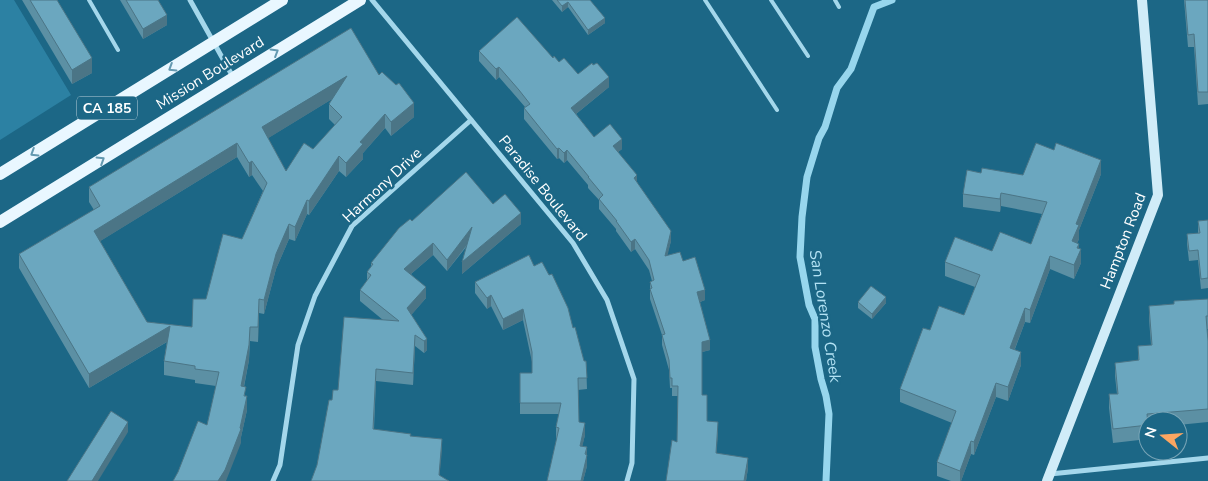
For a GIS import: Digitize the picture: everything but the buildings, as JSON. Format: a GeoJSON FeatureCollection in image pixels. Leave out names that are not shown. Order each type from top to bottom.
{"type":"FeatureCollection","features":[{"type":"Feature","properties":{"kind":"main road","name":"Mission Boulevard"},"geometry":{"type":"LineString","coordinates":[[0,174],[282,0]]}},
{"type":"Feature","properties":{"kind":"main road","name":"Mission Boulevard"},"geometry":{"type":"LineString","coordinates":[[0,222],[360,0]]}},
{"type":"Feature","properties":{"kind":"street"},"geometry":{"type":"LineString","coordinates":[[190,0],[234,78]]}},
{"type":"Feature","properties":{"kind":"street","name":"Paradise Boulevard"},"geometry":{"type":"LineString","coordinates":[[372,0],[573,243],[607,300],[634,379],[632,463],[627,481]]}},
{"type":"Feature","properties":{"kind":"street","name":"Hampton Road"},"geometry":{"type":"LineString","coordinates":[[1048,478],[1158,195],[1142,0]]}},
{"type":"Feature","properties":{"kind":"street","name":"Harmony Drive"},"geometry":{"type":"LineString","coordinates":[[273,481],[280,465],[298,345],[314,296],[352,226],[471,120]]}},
{"type":"Feature","properties":{"kind":"street"},"geometry":{"type":"LineString","coordinates":[[1048,478],[1208,458]]}},
{"type":"Feature","properties":{"kind":"lane"},"geometry":{"type":"LineString","coordinates":[[89,0],[118,50]]}},
{"type":"Feature","properties":{"kind":"lane"},"geometry":{"type":"LineString","coordinates":[[705,0],[777,110]]}},
{"type":"Feature","properties":{"kind":"lane"},"geometry":{"type":"LineString","coordinates":[[771,0],[808,56]]}},
{"type":"Feature","properties":{"kind":"lane"},"geometry":{"type":"LineString","coordinates":[[834,0],[839,8]]}},
{"type":"Feature","properties":{"kind":"shaded area"},"geometry":{"type":"Polygon","coordinates":[[[0,0],[14,0],[71,95],[0,140],[0,0]]]}},
{"type":"Feature","properties":{"kind":"waterway","name":"San Lorenzo Creek"},"geometry":{"type":"LineString","coordinates":[[826,481],[829,414],[815,347],[815,319],[809,305],[800,257],[807,177],[837,88],[851,69],[874,7],[892,0]]}}]}
